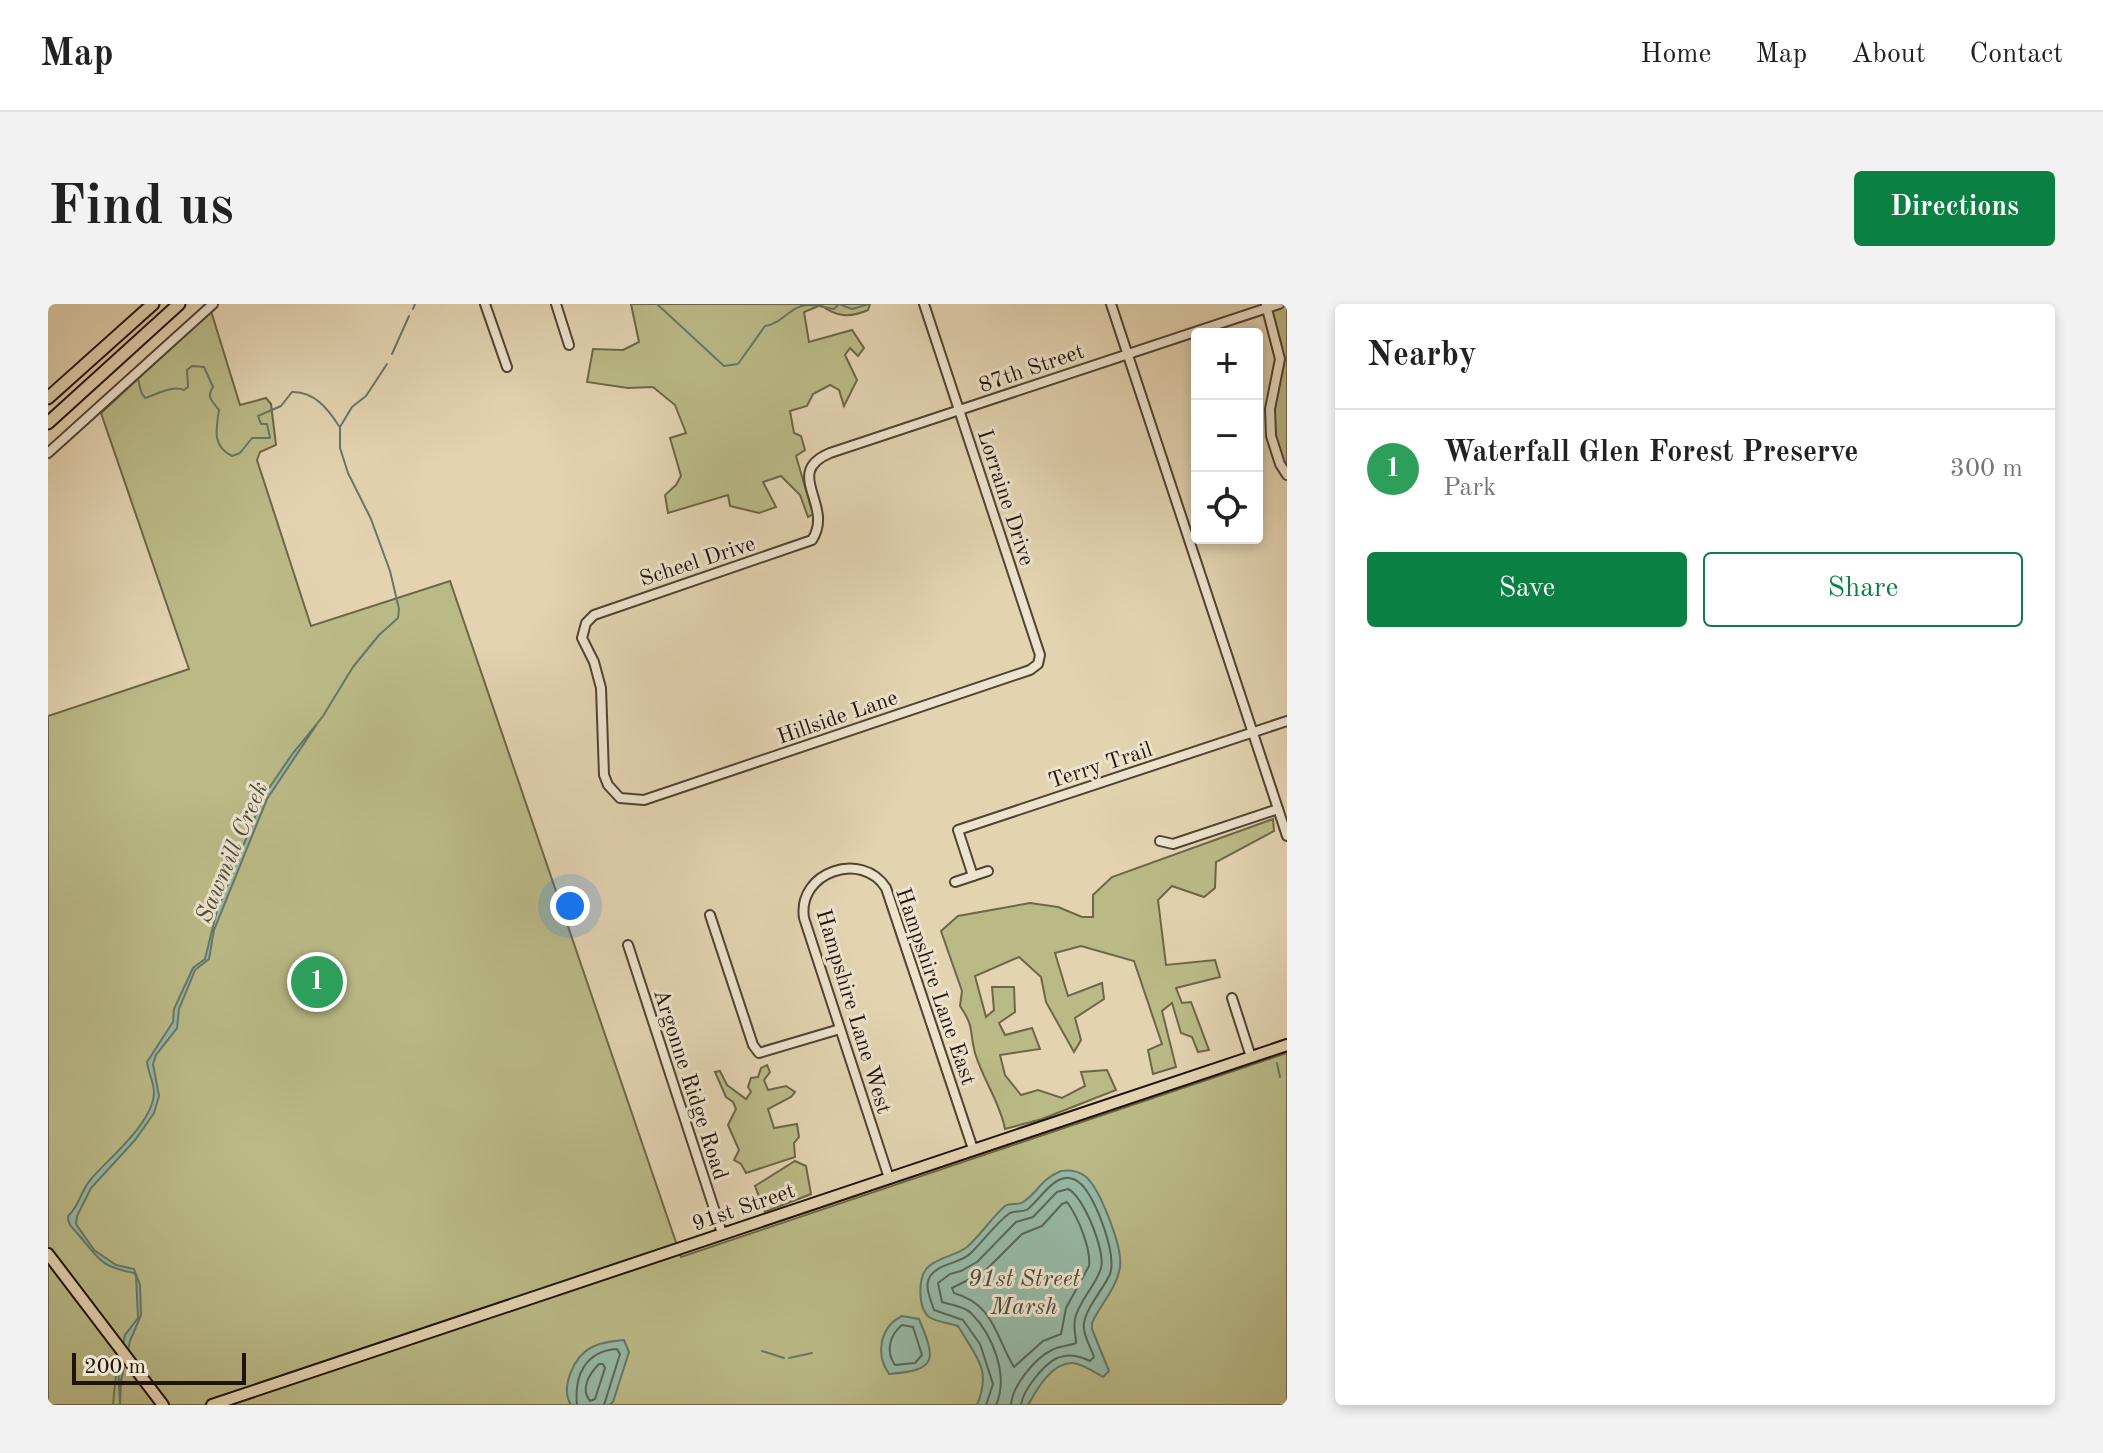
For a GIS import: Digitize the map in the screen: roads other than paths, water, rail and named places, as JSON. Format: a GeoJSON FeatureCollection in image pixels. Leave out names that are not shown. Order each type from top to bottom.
{"type":"FeatureCollection","features":[{"type":"Feature","properties":{"kind":"highway"},"geometry":{"type":"LineString","coordinates":[[48,395],[153,304]]}},
{"type":"Feature","properties":{"kind":"highway"},"geometry":{"type":"LineString","coordinates":[[48,425],[179,304]]}},
{"type":"Feature","properties":{"kind":"main road","name":"91st Street"},"geometry":{"type":"LineString","coordinates":[[212,1405],[1287,1045]]}},
{"type":"Feature","properties":{"kind":"main road"},"geometry":{"type":"LineString","coordinates":[[48,1254],[163,1405]]}},
{"type":"Feature","properties":{"kind":"street"},"geometry":{"type":"LineString","coordinates":[[48,453],[213,304]]}},
{"type":"Feature","properties":{"kind":"street"},"geometry":{"type":"LineString","coordinates":[[485,304],[507,367]]}},
{"type":"Feature","properties":{"kind":"street"},"geometry":{"type":"LineString","coordinates":[[556,304],[569,345]]}},
{"type":"Feature","properties":{"kind":"street","name":"Lorraine Drive"},"geometry":{"type":"LineString","coordinates":[[924,304],[1040,655]]}},
{"type":"Feature","properties":{"kind":"street"},"geometry":{"type":"LineString","coordinates":[[1111,304],[1282,812],[1287,836]]}},
{"type":"Feature","properties":{"kind":"street","name":"87th Street"},"geometry":{"type":"LineString","coordinates":[[818,532],[820,516],[808,479],[810,465],[818,458],[1279,304]]}},
{"type":"Feature","properties":{"kind":"street"},"geometry":{"type":"LineString","coordinates":[[1266,306],[1280,359],[1270,409],[1271,436],[1287,475]]}},
{"type":"Feature","properties":{"kind":"street","name":"Scheel Drive"},"geometry":{"type":"LineString","coordinates":[[636,801],[620,798],[605,780],[601,688],[594,662],[583,641],[586,623],[607,609],[804,543],[812,540],[818,532]]}},
{"type":"Feature","properties":{"kind":"street","name":"Hillside Lane"},"geometry":{"type":"LineString","coordinates":[[636,801],[1030,670],[1038,664],[1040,655]]}},
{"type":"Feature","properties":{"kind":"street","name":"Terry Trail"},"geometry":{"type":"LineString","coordinates":[[973,876],[958,830],[1287,721]]}},
{"type":"Feature","properties":{"kind":"street"},"geometry":{"type":"LineString","coordinates":[[1160,841],[1173,844],[1282,812]]}},
{"type":"Feature","properties":{"kind":"street","name":"Hampshire Lane East"},"geometry":{"type":"LineString","coordinates":[[838,871],[853,868],[871,871],[886,888],[973,1149]]}},
{"type":"Feature","properties":{"kind":"street","name":"Hampshire Lane West"},"geometry":{"type":"LineString","coordinates":[[838,871],[814,883],[806,892],[803,908],[889,1178]]}},
{"type":"Feature","properties":{"kind":"street"},"geometry":{"type":"LineString","coordinates":[[955,882],[988,871]]}},
{"type":"Feature","properties":{"kind":"street"},"geometry":{"type":"LineString","coordinates":[[710,915],[753,1045],[759,1053],[840,1029]]}},
{"type":"Feature","properties":{"kind":"street","name":"Argonne Ridge Road"},"geometry":{"type":"LineString","coordinates":[[628,945],[722,1233]]}},
{"type":"Feature","properties":{"kind":"street"},"geometry":{"type":"LineString","coordinates":[[1232,998],[1251,1057]]}},
{"type":"Feature","properties":{"kind":"water"},"geometry":{"type":"Polygon","coordinates":[[[317,724],[267,799],[214,930],[209,959],[195,970],[179,1009],[177,1028],[156,1055],[153,1064],[159,1096],[154,1113],[135,1140],[91,1188],[77,1216],[76,1224],[94,1250],[116,1265],[134,1269],[140,1285],[141,1315],[130,1341],[121,1381],[120,1405],[118,1366],[125,1335],[138,1318],[136,1276],[100,1260],[70,1225],[68,1216],[91,1179],[146,1116],[154,1093],[147,1062],[173,1022],[174,1009],[193,968],[205,959],[217,910],[263,797],[317,724]]]}},
{"type":"Feature","properties":{"kind":"water","name":"91st Street Marsh"},"geometry":{"type":"Polygon","coordinates":[[[1061,1171],[1079,1173],[1091,1183],[1118,1246],[1118,1275],[1092,1323],[1109,1371],[1103,1377],[1081,1365],[1065,1364],[1046,1378],[1028,1405],[977,1405],[983,1382],[980,1364],[958,1326],[932,1319],[925,1313],[921,1300],[922,1277],[929,1266],[967,1247],[1005,1206],[1023,1202],[1048,1178],[1061,1171]]]}},
{"type":"Feature","properties":{"kind":"water"},"geometry":{"type":"Polygon","coordinates":[[[902,1316],[919,1319],[928,1344],[929,1360],[917,1369],[889,1374],[882,1358],[882,1342],[889,1327],[902,1316]]]}},
{"type":"Feature","properties":{"kind":"water"},"geometry":{"type":"Polygon","coordinates":[[[624,1340],[629,1352],[613,1402],[609,1405],[571,1405],[568,1381],[580,1357],[596,1345],[624,1340]]]}},
{"type":"Feature","properties":{"kind":"waterway","name":"Sawmill Creek"},"geometry":{"type":"LineString","coordinates":[[413,309],[415,304]]}},
{"type":"Feature","properties":{"kind":"waterway"},"geometry":{"type":"LineString","coordinates":[[657,304],[724,366],[738,364],[765,326],[801,306],[834,309],[839,304],[852,309],[866,305]]}},
{"type":"Feature","properties":{"kind":"waterway","name":"Sawmill Creek"},"geometry":{"type":"LineString","coordinates":[[392,354],[409,316]]}},
{"type":"Feature","properties":{"kind":"waterway","name":"Sawmill Creek"},"geometry":{"type":"LineString","coordinates":[[309,734],[353,667],[379,635],[398,618],[399,609],[390,571],[340,448],[340,427],[387,364]]}},
{"type":"Feature","properties":{"kind":"waterway"},"geometry":{"type":"LineString","coordinates":[[138,378],[145,398],[170,389],[184,390],[188,387],[187,370],[192,366],[204,367],[213,387],[211,399],[219,410],[218,442],[232,456],[240,453],[252,438],[270,438],[267,424],[261,424],[258,416],[281,406],[292,392],[314,398],[339,426]]}},
{"type":"Feature","properties":{"kind":"waterway"},"geometry":{"type":"LineString","coordinates":[[1277,1063],[1280,1077]]}},
{"type":"Feature","properties":{"kind":"waterway"},"geometry":{"type":"LineString","coordinates":[[762,1351],[784,1358]]}},
{"type":"Feature","properties":{"kind":"waterway"},"geometry":{"type":"LineString","coordinates":[[789,1358],[812,1353]]}},
{"type":"Feature","properties":{"kind":"waterway","name":"Sawmill Creek"},"geometry":{"type":"LineString","coordinates":[[113,1405],[117,1363]]}},
{"type":"Feature","properties":{"kind":"place","name":"Waterfall Glen Forest Preserve"},"geometry":{"type":"Point","coordinates":[317,982]}}]}
